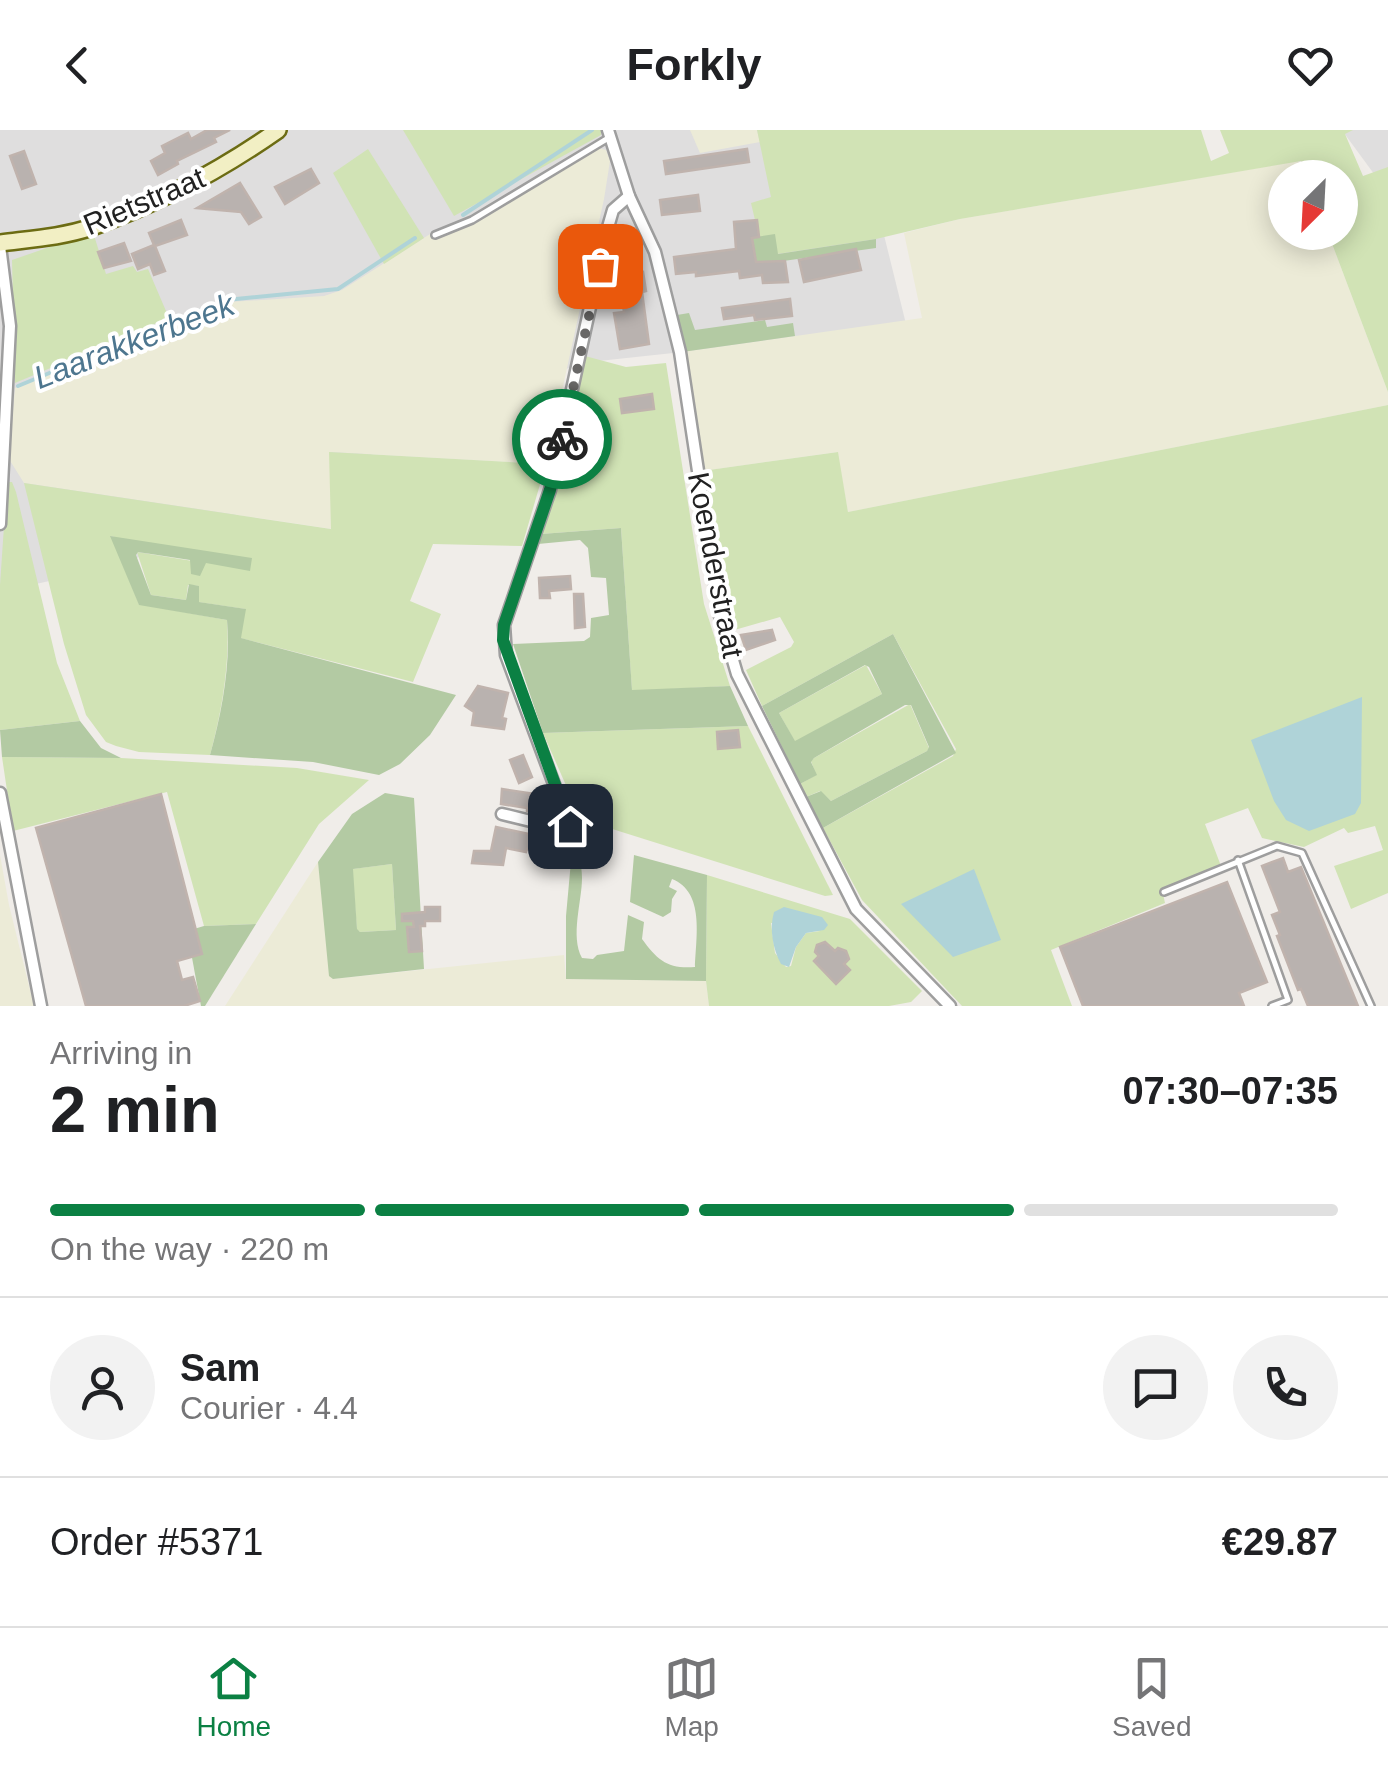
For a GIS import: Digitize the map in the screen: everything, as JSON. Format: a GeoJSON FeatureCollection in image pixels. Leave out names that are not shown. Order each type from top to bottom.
{"type":"FeatureCollection","features":[{"type":"Feature","properties":{"kind":"street","name":"Rietstraat"},"geometry":{"type":"LineString","coordinates":[[0,244],[90,228],[188,184],[278,130]]}},
{"type":"Feature","properties":{"kind":"street","name":"Koenderstraat"},"geometry":{"type":"LineString","coordinates":[[609,133],[629,196],[656,252],[680,352],[720,616],[737,674],[856,909],[950,1006]]}},
{"type":"Feature","properties":{"kind":"street"},"geometry":{"type":"LineString","coordinates":[[502,814],[570,826],[506,655],[504,625],[550,490],[613,210],[629,196]]}},
{"type":"Feature","properties":{"kind":"street"},"geometry":{"type":"LineString","coordinates":[[0,244],[10,326],[0,524]]}},
{"type":"Feature","properties":{"kind":"street"},"geometry":{"type":"LineString","coordinates":[[0,792],[42,1006]]}},
{"type":"Feature","properties":{"kind":"lane"},"geometry":{"type":"LineString","coordinates":[[435,235],[472,220],[609,133]]}},
{"type":"Feature","properties":{"kind":"lane"},"geometry":{"type":"LineString","coordinates":[[1164,892],[1277,846],[1302,854],[1371,1006]]}},
{"type":"Feature","properties":{"kind":"lane"},"geometry":{"type":"LineString","coordinates":[[1238,860],[1288,1000],[1272,1006]]}},
{"type":"Feature","properties":{"kind":"shaded area"},"geometry":{"type":"Polygon","coordinates":[[[0,130],[858,130],[907,328],[580,363],[121,565],[0,592],[0,130]]]}},
{"type":"Feature","properties":{"kind":"shaded area"},"geometry":{"type":"Polygon","coordinates":[[[1388,130],[1388,193],[1344,133],[1388,130]]]}},
{"type":"Feature","properties":{"kind":"green space"},"geometry":{"type":"Polygon","coordinates":[[[403,130],[601,130],[601,135],[454,216],[403,130]]]}},
{"type":"Feature","properties":{"kind":"green space"},"geometry":{"type":"Polygon","coordinates":[[[690,130],[757,130],[760,142],[700,153],[690,130]]]}},
{"type":"Feature","properties":{"kind":"green space"},"geometry":{"type":"Polygon","coordinates":[[[757,130],[1201,130],[1211,161],[1229,153],[1220,130],[1353,130],[1345,134],[1356,160],[1268,160],[1268,167],[777,254],[759,237],[751,203],[771,197],[757,130]]]}},
{"type":"Feature","properties":{"kind":"green space"},"geometry":{"type":"Polygon","coordinates":[[[594,147],[606,150],[610,161],[546,464],[330,452],[332,529],[24,483],[9,459],[15,388],[204,308],[228,302],[324,296],[342,290],[438,229],[458,229],[594,147]]]}},
{"type":"Feature","properties":{"kind":"green space"},"geometry":{"type":"Polygon","coordinates":[[[368,149],[424,238],[384,264],[333,173],[368,149]]]}},
{"type":"Feature","properties":{"kind":"green space"},"geometry":{"type":"Polygon","coordinates":[[[1358,164],[1363,176],[1388,167],[1388,392],[1334,250],[1358,250],[1358,164]]]}},
{"type":"Feature","properties":{"kind":"green space"},"geometry":{"type":"Polygon","coordinates":[[[1268,166],[1268,250],[1334,250],[1388,392],[1388,405],[848,512],[837,452],[702,471],[682,352],[922,318],[904,233],[960,219],[1268,166]]]}},
{"type":"Feature","properties":{"kind":"green space"},"geometry":{"type":"Polygon","coordinates":[[[93,232],[106,274],[133,266],[137,272],[148,269],[169,318],[15,383],[12,260],[93,232]]]}},
{"type":"Feature","properties":{"kind":"green space"},"geometry":{"type":"Polygon","coordinates":[[[775,234],[778,254],[876,239],[876,248],[754,265],[749,238],[775,234]]]}},
{"type":"Feature","properties":{"kind":"green space"},"geometry":{"type":"Polygon","coordinates":[[[689,313],[695,330],[765,320],[767,327],[793,323],[795,336],[682,352],[677,315],[689,313]]]}},
{"type":"Feature","properties":{"kind":"green space"},"geometry":{"type":"Polygon","coordinates":[[[585,356],[626,367],[666,363],[704,604],[730,686],[632,691],[621,528],[541,534],[585,356]]]}},
{"type":"Feature","properties":{"kind":"green space"},"geometry":{"type":"Polygon","coordinates":[[[1388,405],[1388,893],[1351,909],[1334,866],[1383,850],[1375,826],[1348,833],[1344,828],[1304,847],[1262,838],[1248,808],[1205,824],[1221,866],[1162,889],[1165,903],[1051,950],[1072,1006],[962,1006],[862,900],[823,828],[953,756],[956,749],[893,634],[762,706],[746,670],[794,642],[780,617],[731,631],[702,471],[838,452],[848,512],[1388,405]]]}},
{"type":"Feature","properties":{"kind":"green space"},"geometry":{"type":"Polygon","coordinates":[[[329,452],[546,464],[522,546],[433,544],[410,601],[441,614],[413,682],[240,638],[245,609],[198,602],[199,586],[188,585],[186,600],[151,595],[137,552],[205,563],[111,536],[139,604],[227,620],[227,653],[210,755],[139,752],[106,742],[86,715],[24,483],[331,529],[329,452]]]}},
{"type":"Feature","properties":{"kind":"green space"},"geometry":{"type":"Polygon","coordinates":[[[7,482],[12,482],[16,492],[57,663],[80,721],[0,730],[0,585],[7,482]]]}},
{"type":"Feature","properties":{"kind":"green space"},"geometry":{"type":"Polygon","coordinates":[[[621,528],[632,690],[730,686],[748,726],[543,733],[513,644],[584,641],[590,637],[591,618],[609,615],[606,578],[591,577],[588,548],[580,540],[538,544],[541,534],[621,528]]]}},
{"type":"Feature","properties":{"kind":"green space"},"geometry":{"type":"Polygon","coordinates":[[[110,536],[252,558],[250,571],[206,563],[200,576],[191,574],[190,560],[138,552],[136,555],[151,595],[186,600],[189,584],[199,586],[199,602],[246,609],[241,638],[456,695],[430,735],[400,764],[379,775],[313,762],[210,755],[224,688],[227,620],[139,605],[110,536]]]}},
{"type":"Feature","properties":{"kind":"green space"},"geometry":{"type":"Polygon","coordinates":[[[893,634],[956,753],[823,828],[806,797],[821,791],[831,801],[927,751],[929,747],[911,705],[814,758],[811,762],[817,775],[800,784],[762,706],[893,634]],[[865,665],[779,713],[795,741],[882,694],[865,665]]]}},
{"type":"Feature","properties":{"kind":"green space"},"geometry":{"type":"Polygon","coordinates":[[[866,665],[882,694],[795,742],[779,713],[866,665]]]}},
{"type":"Feature","properties":{"kind":"green space"},"geometry":{"type":"Polygon","coordinates":[[[910,704],[927,751],[831,801],[820,791],[806,797],[800,784],[816,775],[811,761],[814,758],[910,704]]]}},
{"type":"Feature","properties":{"kind":"green space"},"geometry":{"type":"Polygon","coordinates":[[[80,721],[101,748],[121,758],[2,757],[0,730],[80,721]]]}},
{"type":"Feature","properties":{"kind":"green space"},"geometry":{"type":"Polygon","coordinates":[[[748,726],[833,895],[825,896],[590,822],[579,815],[543,733],[748,726]]]}},
{"type":"Feature","properties":{"kind":"green space"},"geometry":{"type":"Polygon","coordinates":[[[2,757],[121,758],[297,768],[369,780],[319,824],[256,924],[204,926],[167,792],[13,831],[2,757]]]}},
{"type":"Feature","properties":{"kind":"green space"},"geometry":{"type":"Polygon","coordinates":[[[385,793],[414,798],[424,969],[333,979],[329,976],[318,862],[352,814],[385,793]],[[392,864],[353,869],[357,929],[396,930],[392,864]]]}},
{"type":"Feature","properties":{"kind":"green space"},"geometry":{"type":"Polygon","coordinates":[[[573,839],[582,873],[577,929],[582,958],[624,951],[628,915],[644,922],[642,939],[659,958],[678,967],[695,967],[697,929],[690,894],[672,879],[669,887],[677,891],[671,912],[663,917],[630,902],[634,855],[707,875],[706,981],[566,979],[566,916],[573,839]]]}},
{"type":"Feature","properties":{"kind":"green space"},"geometry":{"type":"Polygon","coordinates":[[[0,855],[9,905],[34,1006],[0,1006],[0,855]]]}},
{"type":"Feature","properties":{"kind":"green space"},"geometry":{"type":"Polygon","coordinates":[[[318,862],[333,979],[564,955],[566,979],[706,981],[709,1006],[225,1006],[318,862]]]}},
{"type":"Feature","properties":{"kind":"green space"},"geometry":{"type":"Polygon","coordinates":[[[392,864],[396,930],[360,932],[352,869],[392,864]]]}},
{"type":"Feature","properties":{"kind":"green space"},"geometry":{"type":"Polygon","coordinates":[[[707,875],[850,919],[922,991],[911,1002],[889,1006],[709,1006],[707,875]],[[771,923],[775,953],[786,967],[791,966],[796,947],[806,933],[820,931],[771,923]]]}},
{"type":"Feature","properties":{"kind":"green space"},"geometry":{"type":"Polygon","coordinates":[[[256,924],[205,1006],[201,1006],[187,931],[204,926],[256,924]]]}},
{"type":"Feature","properties":{"kind":"water"},"geometry":{"type":"Polygon","coordinates":[[[1362,697],[1361,803],[1355,814],[1309,831],[1286,820],[1274,801],[1251,740],[1362,697]]]}},
{"type":"Feature","properties":{"kind":"water"},"geometry":{"type":"Polygon","coordinates":[[[974,869],[1001,940],[953,957],[901,904],[974,869]]]}},
{"type":"Feature","properties":{"kind":"water"},"geometry":{"type":"Polygon","coordinates":[[[784,907],[822,917],[828,925],[824,930],[806,933],[789,967],[781,964],[772,932],[774,912],[784,907]]]}},
{"type":"Feature","properties":{"kind":"building"},"geometry":{"type":"Polygon","coordinates":[[[207,130],[230,130],[158,175],[151,161],[165,153],[162,146],[188,133],[191,139],[207,130]]]}},
{"type":"Feature","properties":{"kind":"building"},"geometry":{"type":"Polygon","coordinates":[[[747,149],[749,162],[666,174],[664,161],[747,149]]]}},
{"type":"Feature","properties":{"kind":"building"},"geometry":{"type":"Polygon","coordinates":[[[24,151],[36,184],[22,189],[10,156],[24,151]]]}},
{"type":"Feature","properties":{"kind":"building"},"geometry":{"type":"Polygon","coordinates":[[[311,169],[319,183],[285,204],[275,187],[311,169]]]}},
{"type":"Feature","properties":{"kind":"building"},"geometry":{"type":"Polygon","coordinates":[[[240,183],[261,217],[249,224],[241,212],[197,208],[240,183]]]}},
{"type":"Feature","properties":{"kind":"building"},"geometry":{"type":"Polygon","coordinates":[[[698,195],[700,211],[662,215],[660,200],[698,195]]]}},
{"type":"Feature","properties":{"kind":"building"},"geometry":{"type":"Polygon","coordinates":[[[181,220],[187,235],[155,246],[165,271],[154,275],[150,264],[138,269],[132,254],[154,245],[149,233],[181,220]]]}},
{"type":"Feature","properties":{"kind":"building"},"geometry":{"type":"Polygon","coordinates":[[[757,220],[759,237],[752,238],[756,262],[785,261],[788,282],[763,283],[762,275],[740,278],[739,271],[676,274],[674,257],[736,249],[734,222],[757,220]]]}},
{"type":"Feature","properties":{"kind":"building"},"geometry":{"type":"Polygon","coordinates":[[[124,243],[131,261],[104,268],[98,252],[124,243]]]}},
{"type":"Feature","properties":{"kind":"building"},"geometry":{"type":"Polygon","coordinates":[[[856,249],[861,270],[804,282],[799,260],[856,249]]]}},
{"type":"Feature","properties":{"kind":"building"},"geometry":{"type":"Polygon","coordinates":[[[624,271],[643,272],[649,344],[620,349],[614,313],[624,312],[619,278],[624,271]]]}},
{"type":"Feature","properties":{"kind":"building"},"geometry":{"type":"Polygon","coordinates":[[[790,299],[792,316],[724,319],[722,308],[790,299]]]}},
{"type":"Feature","properties":{"kind":"building"},"geometry":{"type":"Polygon","coordinates":[[[652,394],[654,409],[622,413],[620,399],[652,394]]]}},
{"type":"Feature","properties":{"kind":"building"},"geometry":{"type":"Polygon","coordinates":[[[570,576],[571,589],[549,591],[550,598],[540,598],[539,578],[570,576]]]}},
{"type":"Feature","properties":{"kind":"building"},"geometry":{"type":"Polygon","coordinates":[[[574,594],[583,594],[585,627],[575,628],[574,594]]]}},
{"type":"Feature","properties":{"kind":"building"},"geometry":{"type":"Polygon","coordinates":[[[772,630],[775,640],[746,650],[741,635],[772,630]]]}},
{"type":"Feature","properties":{"kind":"building"},"geometry":{"type":"Polygon","coordinates":[[[478,686],[508,693],[502,718],[506,719],[504,729],[472,725],[474,712],[465,706],[478,686]]]}},
{"type":"Feature","properties":{"kind":"building"},"geometry":{"type":"Polygon","coordinates":[[[738,730],[740,747],[718,749],[717,732],[738,730]]]}},
{"type":"Feature","properties":{"kind":"building"},"geometry":{"type":"Polygon","coordinates":[[[523,755],[532,777],[519,783],[510,760],[523,755]]]}},
{"type":"Feature","properties":{"kind":"building"},"geometry":{"type":"Polygon","coordinates":[[[502,789],[549,796],[549,811],[539,813],[501,804],[502,789]]]}},
{"type":"Feature","properties":{"kind":"building"},"geometry":{"type":"Polygon","coordinates":[[[161,794],[202,954],[177,961],[182,980],[193,977],[200,1001],[184,1006],[86,1006],[36,828],[161,794]]]}},
{"type":"Feature","properties":{"kind":"building"},"geometry":{"type":"Polygon","coordinates":[[[496,827],[538,836],[534,850],[506,848],[503,865],[472,863],[474,851],[491,851],[496,827]]]}},
{"type":"Feature","properties":{"kind":"building"},"geometry":{"type":"Polygon","coordinates":[[[1283,858],[1288,872],[1301,867],[1358,1006],[1308,1006],[1301,989],[1298,990],[1277,936],[1280,935],[1272,915],[1280,912],[1262,866],[1283,858]]]}},
{"type":"Feature","properties":{"kind":"building"},"geometry":{"type":"Polygon","coordinates":[[[1227,882],[1267,982],[1239,993],[1244,1006],[1083,1006],[1060,947],[1227,882]]]}},
{"type":"Feature","properties":{"kind":"building"},"geometry":{"type":"Polygon","coordinates":[[[425,907],[440,907],[440,921],[425,921],[425,926],[420,926],[422,951],[409,952],[407,927],[414,927],[413,921],[402,921],[402,914],[425,912],[425,907]]]}},
{"type":"Feature","properties":{"kind":"building"},"geometry":{"type":"Polygon","coordinates":[[[825,942],[835,951],[846,951],[849,959],[844,964],[850,970],[836,984],[814,961],[819,956],[815,952],[817,945],[825,942]]]}},
{"type":"Feature","properties":{"kind":"waterway","name":"Laarakkerbeek"},"geometry":{"type":"LineString","coordinates":[[463,215],[592,130]]}},
{"type":"Feature","properties":{"kind":"waterway","name":"Laarakkerbeek"},"geometry":{"type":"LineString","coordinates":[[18,386],[226,300],[338,289],[415,238]]}},
{"type":"Feature","properties":{"kind":"way so far"},"geometry":{"type":"LineString","coordinates":[[562,439],[600,266]]}},
{"type":"Feature","properties":{"kind":"route"},"geometry":{"type":"LineString","coordinates":[[562,439],[550,490],[504,625],[503,640],[570,826]]}}]}
